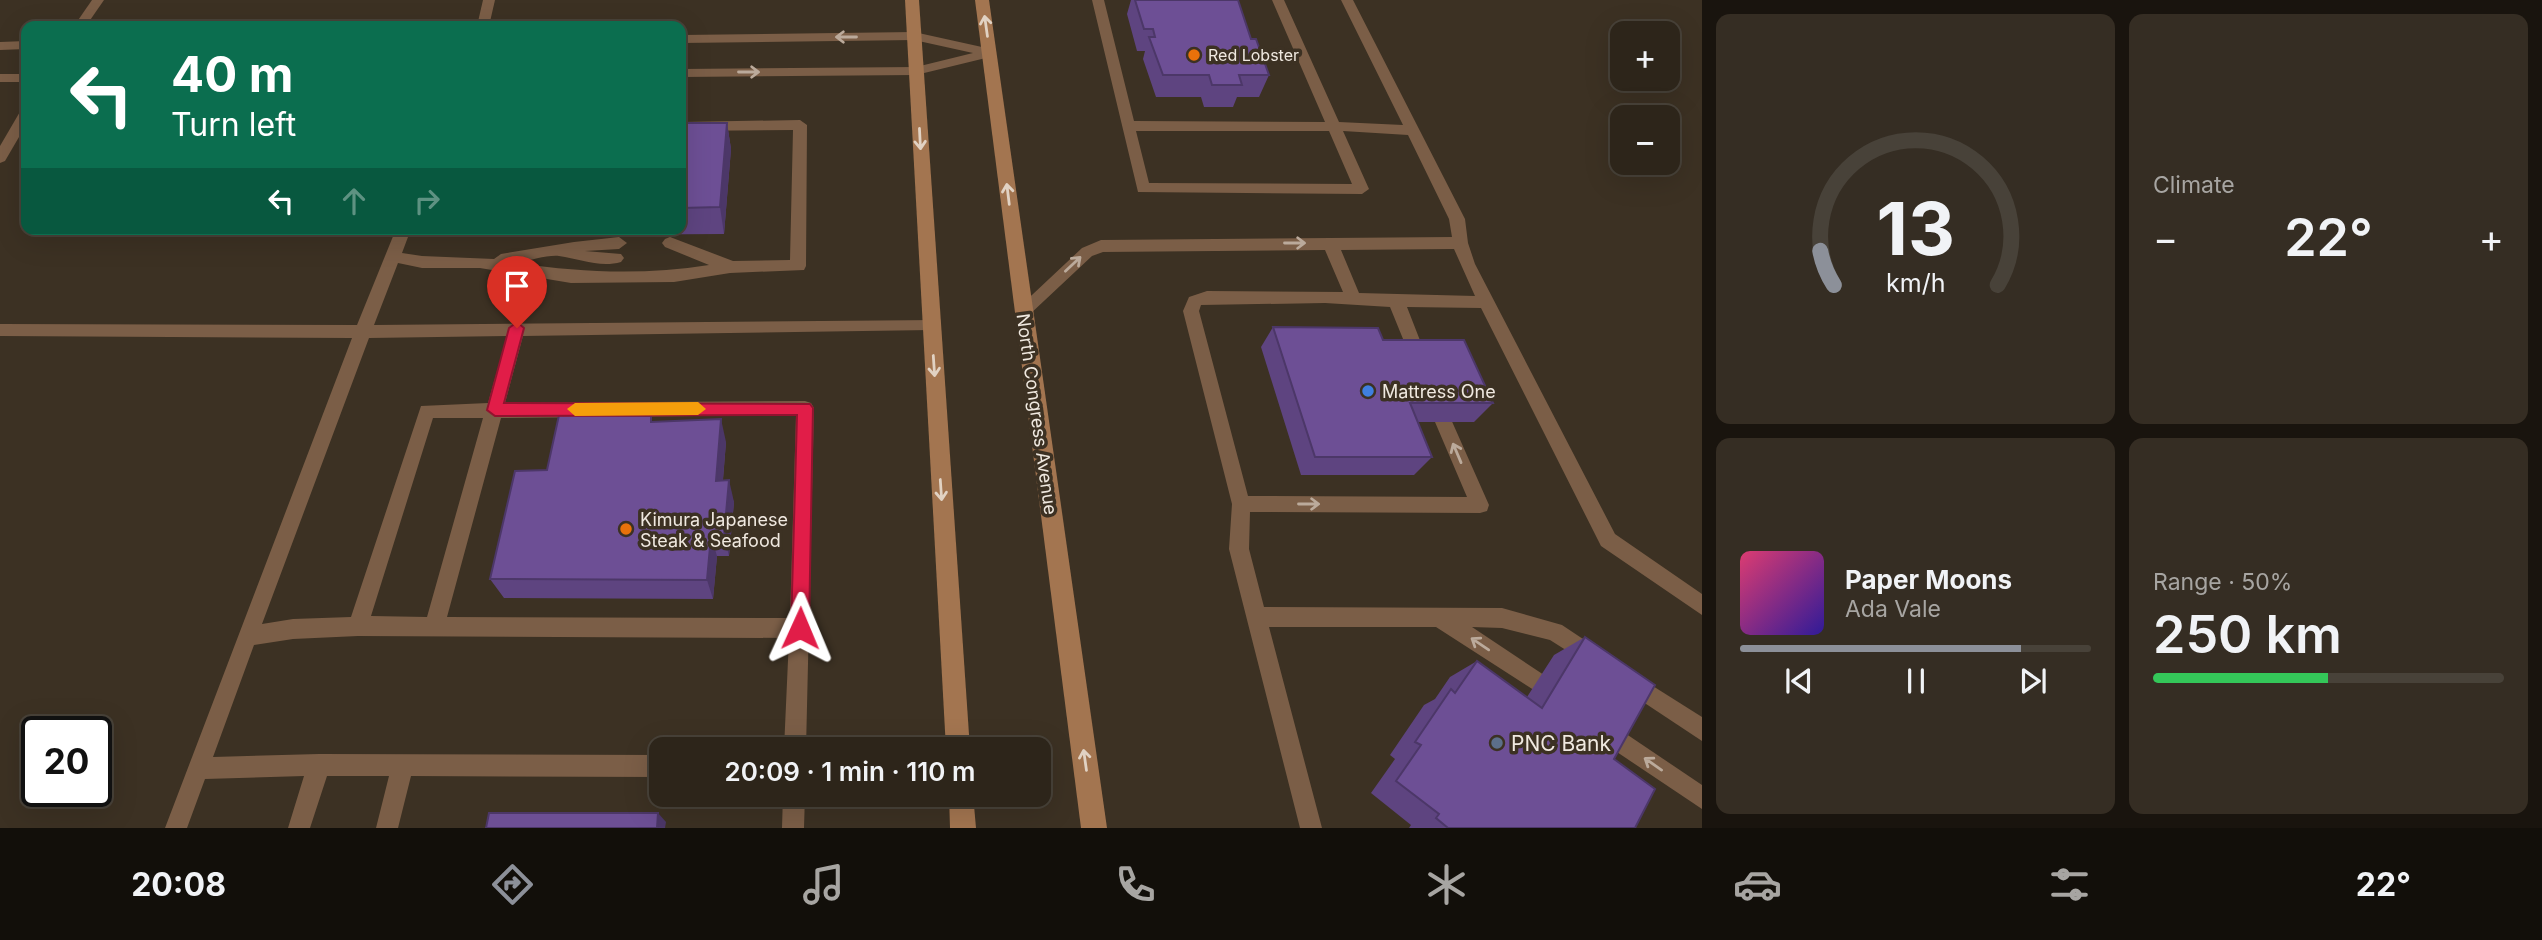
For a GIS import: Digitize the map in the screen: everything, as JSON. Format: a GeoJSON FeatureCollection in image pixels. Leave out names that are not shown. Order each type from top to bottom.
{"type":"FeatureCollection","features":[{"type":"Feature","properties":{"kind":"main road"},"geometry":{"type":"LineString","coordinates":[[912,0],[957,737]]}},
{"type":"Feature","properties":{"kind":"main road","name":"North Congress Avenue"},"geometry":{"type":"LineString","coordinates":[[982,0],[1094,828]]}},
{"type":"Feature","properties":{"kind":"main road"},"geometry":{"type":"LineString","coordinates":[[962,807],[963,828]]}},
{"type":"Feature","properties":{"kind":"lane"},"geometry":{"type":"LineString","coordinates":[[83,21],[98,0]]}},
{"type":"Feature","properties":{"kind":"lane"},"geometry":{"type":"LineString","coordinates":[[484,21],[489,0]]}},
{"type":"Feature","properties":{"kind":"lane"},"geometry":{"type":"LineString","coordinates":[[1098,0],[1143,188],[1362,190],[1278,0]]}},
{"type":"Feature","properties":{"kind":"lane"},"geometry":{"type":"LineString","coordinates":[[1347,0],[1457,219],[1460,243],[1486,302],[1608,540],[1702,606]]}},
{"type":"Feature","properties":{"kind":"lane"},"geometry":{"type":"LineString","coordinates":[[686,39],[914,36],[989,53]]}},
{"type":"Feature","properties":{"kind":"lane"},"geometry":{"type":"LineString","coordinates":[[0,46],[21,46]]}},
{"type":"Feature","properties":{"kind":"lane"},"geometry":{"type":"LineString","coordinates":[[686,73],[916,71],[989,53]]}},
{"type":"Feature","properties":{"kind":"lane"},"geometry":{"type":"LineString","coordinates":[[0,78],[21,78]]}},
{"type":"Feature","properties":{"kind":"lane"},"geometry":{"type":"LineString","coordinates":[[480,262],[571,277],[674,276],[730,267],[798,266],[800,125],[686,126]]}},
{"type":"Feature","properties":{"kind":"lane"},"geometry":{"type":"LineString","coordinates":[[1130,126],[1383,127],[1413,131]]}},
{"type":"Feature","properties":{"kind":"lane"},"geometry":{"type":"LineString","coordinates":[[0,131],[21,132]]}},
{"type":"Feature","properties":{"kind":"lane"},"geometry":{"type":"LineString","coordinates":[[0,158],[21,132]]}},
{"type":"Feature","properties":{"kind":"lane"},"geometry":{"type":"LineString","coordinates":[[176,828],[201,768],[294,510],[402,235]]}},
{"type":"Feature","properties":{"kind":"lane"},"geometry":{"type":"LineString","coordinates":[[1329,243],[1354,299]]}},
{"type":"Feature","properties":{"kind":"lane"},"geometry":{"type":"LineString","coordinates":[[1023,311],[1087,252],[1101,246],[1460,243]]}},
{"type":"Feature","properties":{"kind":"lane"},"geometry":{"type":"LineString","coordinates":[[394,257],[422,262],[480,262],[560,251],[584,257],[617,250]]}},
{"type":"Feature","properties":{"kind":"lane"},"geometry":{"type":"LineString","coordinates":[[674,250],[730,267]]}},
{"type":"Feature","properties":{"kind":"lane"},"geometry":{"type":"LineString","coordinates":[[1311,828],[1239,549],[1241,504],[1191,312],[1195,301],[1207,297],[1325,297],[1486,302]]}},
{"type":"Feature","properties":{"kind":"lane"},"geometry":{"type":"LineString","coordinates":[[1396,301],[1420,360]]}},
{"type":"Feature","properties":{"kind":"lane"},"geometry":{"type":"LineString","coordinates":[[0,330],[364,331],[931,324]]}},
{"type":"Feature","properties":{"kind":"lane"},"geometry":{"type":"LineString","coordinates":[[435,625],[517,328]]}},
{"type":"Feature","properties":{"kind":"lane"},"geometry":{"type":"LineString","coordinates":[[358,626],[427,411],[805,408],[795,737]]}},
{"type":"Feature","properties":{"kind":"lane"},"geometry":{"type":"LineString","coordinates":[[1241,504],[1480,505],[1444,422]]}},
{"type":"Feature","properties":{"kind":"lane"},"geometry":{"type":"LineString","coordinates":[[1257,617],[1502,618],[1555,632],[1702,730]]}},
{"type":"Feature","properties":{"kind":"lane"},"geometry":{"type":"LineString","coordinates":[[1439,617],[1536,682]]}},
{"type":"Feature","properties":{"kind":"lane"},"geometry":{"type":"LineString","coordinates":[[248,636],[293,629],[358,626],[800,628]]}},
{"type":"Feature","properties":{"kind":"lane"},"geometry":{"type":"LineString","coordinates":[[1603,730],[1702,798]]}},
{"type":"Feature","properties":{"kind":"lane"},"geometry":{"type":"LineString","coordinates":[[201,768],[319,765],[649,766]]}},
{"type":"Feature","properties":{"kind":"lane"},"geometry":{"type":"LineString","coordinates":[[299,828],[319,765]]}},
{"type":"Feature","properties":{"kind":"lane"},"geometry":{"type":"LineString","coordinates":[[387,828],[403,766]]}},
{"type":"Feature","properties":{"kind":"lane"},"geometry":{"type":"LineString","coordinates":[[793,828],[794,807]]}},
{"type":"Feature","properties":{"kind":"building","name":"Red Lobster"},"geometry":{"type":"Polygon","coordinates":[[[1135,0],[1238,0],[1251,39],[1256,39],[1269,75],[1239,75],[1242,85],[1212,85],[1209,75],[1163,75],[1149,37],[1155,37],[1153,29],[1144,29],[1135,0]]]}},
{"type":"Feature","properties":{"kind":"building"},"geometry":{"type":"Polygon","coordinates":[[[686,123],[727,123],[720,207],[686,208],[686,123]]]}},
{"type":"Feature","properties":{"kind":"building","name":"Mattress One"},"geometry":{"type":"Polygon","coordinates":[[[1273,327],[1378,328],[1383,340],[1464,340],[1493,403],[1410,403],[1432,457],[1315,457],[1273,327]]]}},
{"type":"Feature","properties":{"kind":"building","name":"Kimura Japanese Steak & Seafood"},"geometry":{"type":"Polygon","coordinates":[[[559,415],[651,416],[651,422],[721,419],[716,481],[729,480],[724,536],[711,536],[707,580],[490,579],[515,471],[547,470],[559,415]]]}},
{"type":"Feature","properties":{"kind":"building","name":"PNC Bank"},"geometry":{"type":"Polygon","coordinates":[[[1585,637],[1655,685],[1614,759],[1655,789],[1635,828],[1448,828],[1436,818],[1439,814],[1396,781],[1421,745],[1415,742],[1451,689],[1455,693],[1477,661],[1542,708],[1585,637]]]}},
{"type":"Feature","properties":{"kind":"building"},"geometry":{"type":"Polygon","coordinates":[[[489,813],[658,813],[657,828],[486,828],[489,813]]]}},
{"type":"Feature","properties":{"kind":"slow traffic"},"geometry":{"type":"LineString","coordinates":[[575,409],[698,409]]}},
{"type":"Feature","properties":{"kind":"place","name":"Red Lobster"},"geometry":{"type":"Point","coordinates":[1194,55]}},
{"type":"Feature","properties":{"kind":"place","name":"Mattress One"},"geometry":{"type":"Point","coordinates":[1368,391]}},
{"type":"Feature","properties":{"kind":"place","name":"Kimura Japanese Steak & Seafood"},"geometry":{"type":"Point","coordinates":[626,529]}},
{"type":"Feature","properties":{"kind":"place","name":"PNC Bank"},"geometry":{"type":"Point","coordinates":[1497,743]}},
{"type":"Feature","properties":{"kind":"route"},"geometry":{"type":"LineString","coordinates":[[517,328],[495,410],[805,408],[800,628]]}}]}
